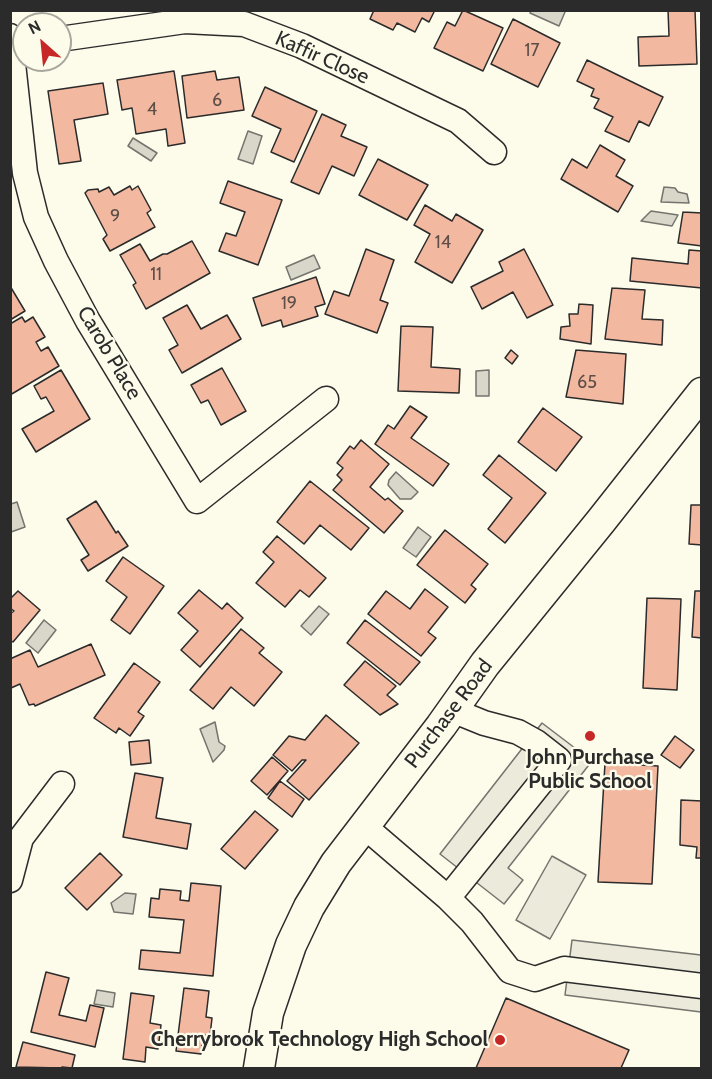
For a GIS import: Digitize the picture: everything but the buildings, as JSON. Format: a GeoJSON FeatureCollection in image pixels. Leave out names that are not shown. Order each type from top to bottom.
{"type":"FeatureCollection","features":[{"type":"Feature","properties":{"kind":"main road","name":"Purchase Road"},"geometry":{"type":"LineString","coordinates":[[259,1068],[268,1013],[291,945],[309,907],[336,863],[485,664],[702,393]]}},
{"type":"Feature","properties":{"kind":"street","name":"Kaffir Close"},"geometry":{"type":"LineString","coordinates":[[72,37],[185,21],[244,24],[302,46],[458,122],[494,152]]}},
{"type":"Feature","properties":{"kind":"street","name":"Carob Place"},"geometry":{"type":"LineString","coordinates":[[17,72],[25,173],[36,217],[88,321],[197,501],[326,399]]}},
{"type":"Feature","properties":{"kind":"street"},"geometry":{"type":"LineString","coordinates":[[448,898],[559,760],[536,742],[518,732],[484,723],[452,710]]}},
{"type":"Feature","properties":{"kind":"street"},"geometry":{"type":"LineString","coordinates":[[10,880],[21,838],[62,784]]}},
{"type":"Feature","properties":{"kind":"street"},"geometry":{"type":"LineString","coordinates":[[364,825],[448,898],[472,922],[510,971],[535,979],[564,969],[702,986]]}},
{"type":"Feature","properties":{"kind":"shaded area"},"geometry":{"type":"Polygon","coordinates":[[[562,10],[565,12],[559,26],[530,13],[531,11],[562,10]]]}},
{"type":"Feature","properties":{"kind":"shaded area"},"geometry":{"type":"Polygon","coordinates":[[[248,131],[262,136],[253,164],[238,159],[248,131]]]}},
{"type":"Feature","properties":{"kind":"shaded area"},"geometry":{"type":"Polygon","coordinates":[[[133,138],[157,153],[151,161],[128,146],[133,138]]]}},
{"type":"Feature","properties":{"kind":"shaded area"},"geometry":{"type":"Polygon","coordinates":[[[664,187],[675,188],[678,192],[687,194],[689,203],[661,202],[664,187]]]}},
{"type":"Feature","properties":{"kind":"shaded area"},"geometry":{"type":"Polygon","coordinates":[[[651,211],[678,215],[672,226],[641,221],[651,211]]]}},
{"type":"Feature","properties":{"kind":"shaded area"},"geometry":{"type":"Polygon","coordinates":[[[314,255],[320,268],[291,280],[286,267],[314,255]]]}},
{"type":"Feature","properties":{"kind":"shaded area"},"geometry":{"type":"Polygon","coordinates":[[[489,370],[489,396],[476,396],[476,371],[489,370]]]}},
{"type":"Feature","properties":{"kind":"shaded area"},"geometry":{"type":"Polygon","coordinates":[[[396,472],[418,492],[411,499],[400,499],[388,485],[396,472]]]}},
{"type":"Feature","properties":{"kind":"shaded area"},"geometry":{"type":"Polygon","coordinates":[[[17,502],[25,527],[11,532],[11,504],[17,502]]]}},
{"type":"Feature","properties":{"kind":"shaded area"},"geometry":{"type":"Polygon","coordinates":[[[418,527],[431,537],[416,557],[403,548],[418,527]]]}},
{"type":"Feature","properties":{"kind":"shaded area"},"geometry":{"type":"Polygon","coordinates":[[[319,606],[329,614],[311,635],[301,626],[319,606]]]}},
{"type":"Feature","properties":{"kind":"shaded area"},"geometry":{"type":"Polygon","coordinates":[[[44,620],[56,630],[38,653],[26,643],[44,620]]]}},
{"type":"Feature","properties":{"kind":"shaded area"},"geometry":{"type":"Polygon","coordinates":[[[215,722],[219,742],[225,746],[213,762],[200,729],[215,722]]]}},
{"type":"Feature","properties":{"kind":"shaded area"},"geometry":{"type":"Polygon","coordinates":[[[542,723],[592,761],[508,868],[523,880],[504,904],[440,854],[542,723]]]}},
{"type":"Feature","properties":{"kind":"shaded area"},"geometry":{"type":"Polygon","coordinates":[[[552,856],[586,875],[550,939],[516,920],[552,856]]]}},
{"type":"Feature","properties":{"kind":"shaded area"},"geometry":{"type":"Polygon","coordinates":[[[125,893],[136,894],[133,914],[114,912],[111,903],[125,893]]]}},
{"type":"Feature","properties":{"kind":"shaded area"},"geometry":{"type":"Polygon","coordinates":[[[572,940],[701,955],[701,1012],[565,995],[572,940]]]}},
{"type":"Feature","properties":{"kind":"shaded area"},"geometry":{"type":"Polygon","coordinates":[[[97,990],[115,993],[113,1007],[94,1004],[97,990]]]}},
{"type":"Feature","properties":{"kind":"place","name":"John Purchase Public School"},"geometry":{"type":"Point","coordinates":[590,736]}},
{"type":"Feature","properties":{"kind":"place","name":"Cherrybrook Technology High School"},"geometry":{"type":"Point","coordinates":[500,1040]}}]}
